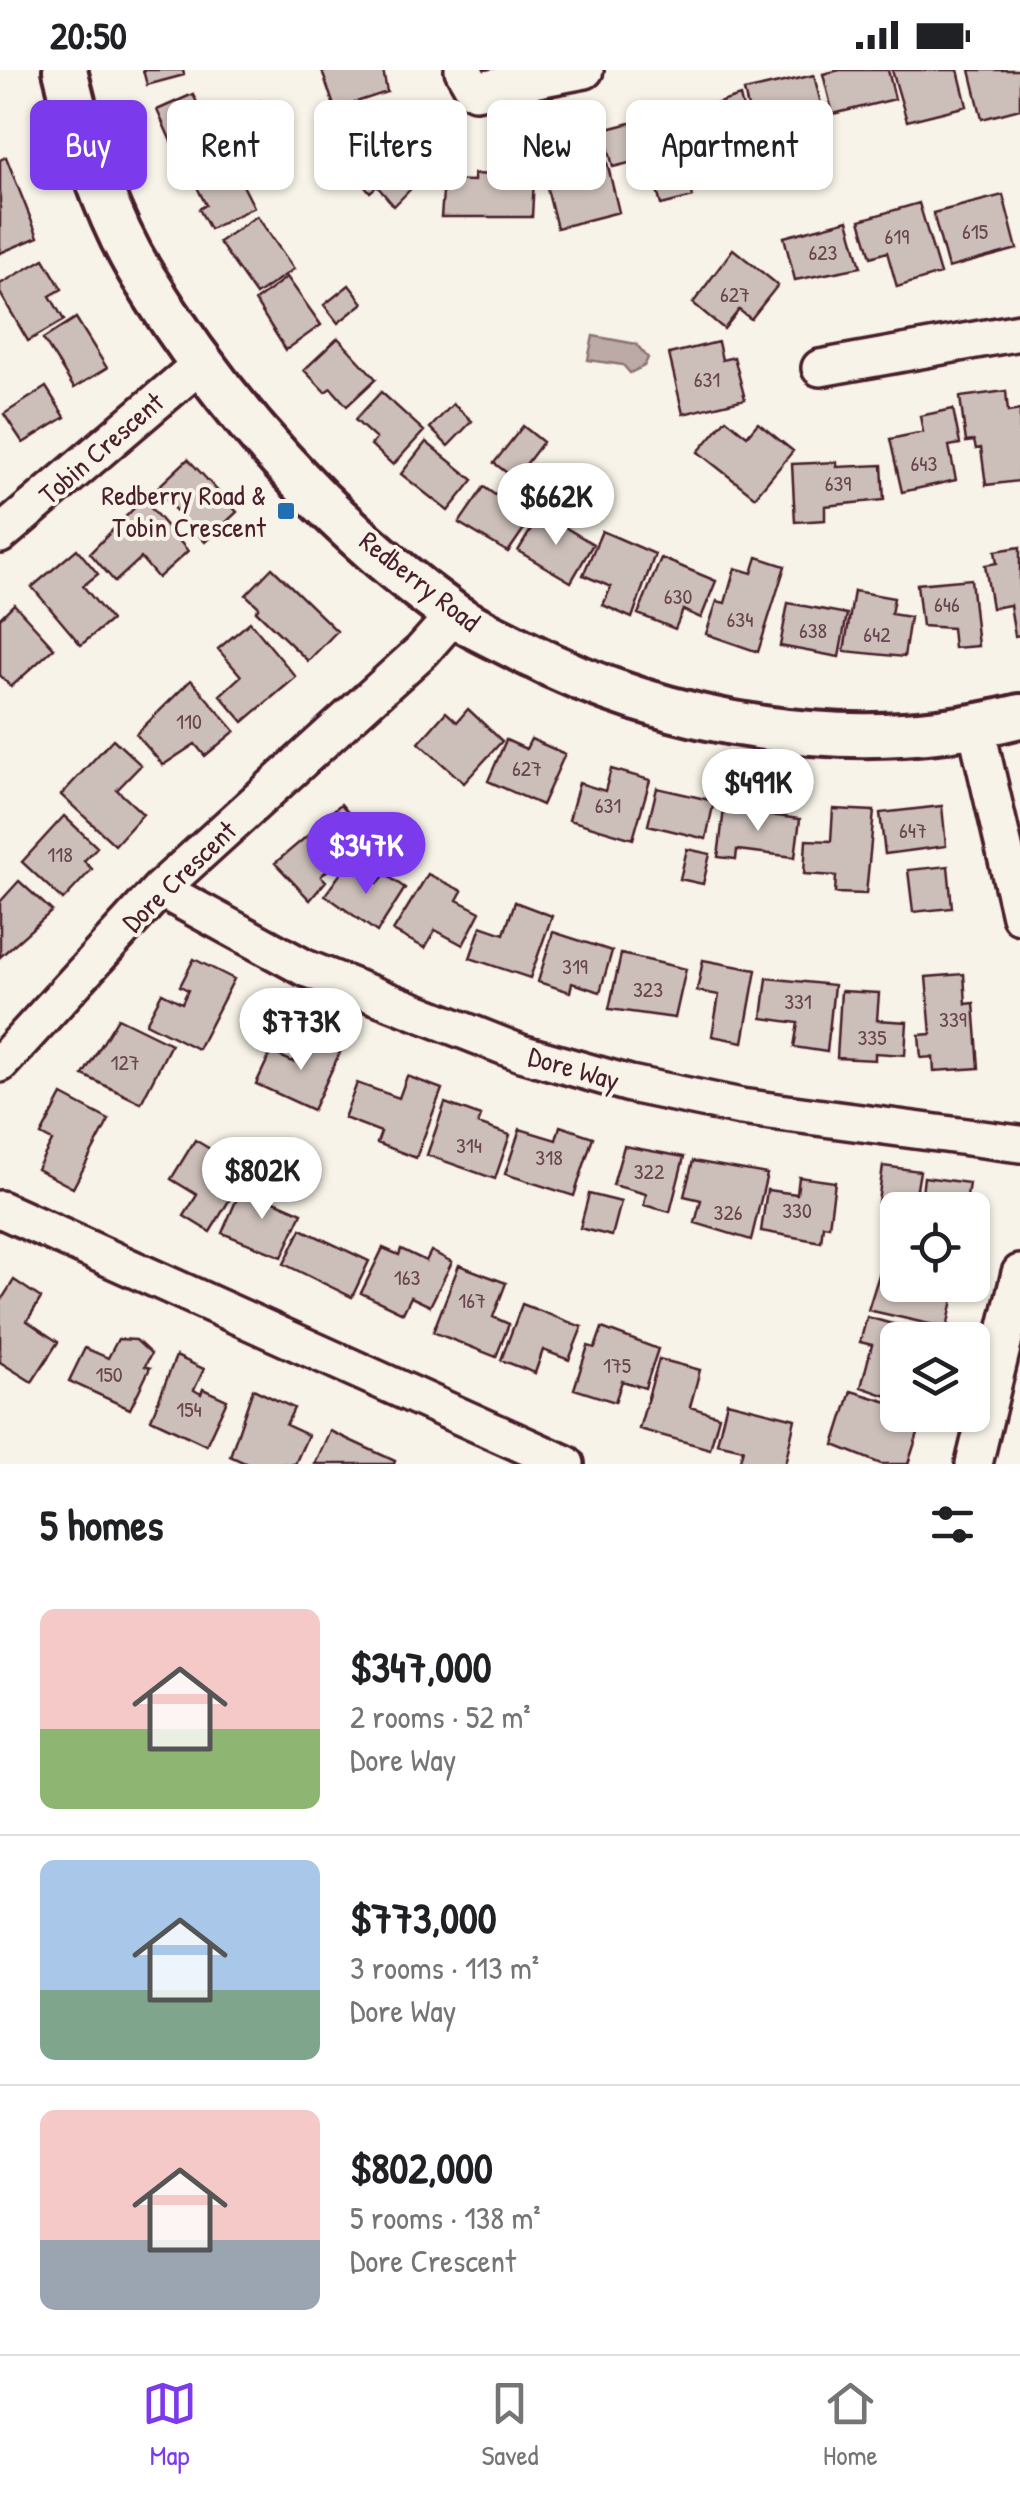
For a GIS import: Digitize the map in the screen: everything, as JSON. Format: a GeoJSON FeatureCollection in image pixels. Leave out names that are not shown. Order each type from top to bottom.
{"type":"FeatureCollection","features":[{"type":"Feature","properties":{"kind":"street","name":"Redberry Road"},"geometry":{"type":"LineString","coordinates":[[65,70],[85,146],[140,273],[202,362],[305,489],[454,614],[546,664],[618,694],[766,728],[840,734],[976,727],[1020,716]]}},
{"type":"Feature","properties":{"kind":"street"},"geometry":{"type":"LineString","coordinates":[[463,70],[475,91],[585,70]]}},
{"type":"Feature","properties":{"kind":"street"},"geometry":{"type":"LineString","coordinates":[[820,368],[1020,332]]}},
{"type":"Feature","properties":{"kind":"street","name":"Tobin Crescent"},"geometry":{"type":"LineString","coordinates":[[0,535],[202,362]]}},
{"type":"Feature","properties":{"kind":"street","name":"Dore Crescent"},"geometry":{"type":"LineString","coordinates":[[0,1064],[160,889],[422,651],[454,614]]}},
{"type":"Feature","properties":{"kind":"street"},"geometry":{"type":"LineString","coordinates":[[976,727],[1020,916]]}},
{"type":"Feature","properties":{"kind":"street","name":"Dore Way"},"geometry":{"type":"LineString","coordinates":[[160,889],[304,968],[520,1053],[630,1084],[741,1107],[1020,1144]]}},
{"type":"Feature","properties":{"kind":"street"},"geometry":{"type":"LineString","coordinates":[[0,1208],[566,1464]]}},
{"type":"Feature","properties":{"kind":"street"},"geometry":{"type":"LineString","coordinates":[[974,1464],[1020,1273]]}},
{"type":"Feature","properties":{"kind":"shaded area"},"geometry":{"type":"Polygon","coordinates":[[[593,336],[636,344],[648,358],[644,366],[630,373],[623,365],[588,360],[593,336]]]}},
{"type":"Feature","properties":{"kind":"building"},"geometry":{"type":"Polygon","coordinates":[[[143,70],[183,70],[184,75],[147,85],[143,70]]]}},
{"type":"Feature","properties":{"kind":"building"},"geometry":{"type":"Polygon","coordinates":[[[383,70],[387,92],[363,100],[332,100],[322,71],[383,70]]]}},
{"type":"Feature","properties":{"kind":"building"},"geometry":{"type":"Polygon","coordinates":[[[888,70],[895,99],[833,114],[833,100],[830,100],[823,74],[888,70]]]}},
{"type":"Feature","properties":{"kind":"building"},"geometry":{"type":"Polygon","coordinates":[[[892,70],[958,70],[967,106],[907,121],[892,70]]]}},
{"type":"Feature","properties":{"kind":"building"},"geometry":{"type":"Polygon","coordinates":[[[970,70],[1020,70],[1020,109],[982,119],[970,70]]]}},
{"type":"Feature","properties":{"kind":"building"},"geometry":{"type":"Polygon","coordinates":[[[814,75],[820,100],[746,100],[744,91],[814,75]]]}},
{"type":"Feature","properties":{"kind":"building"},"geometry":{"type":"Polygon","coordinates":[[[167,106],[167,132],[157,110],[167,106]]]}},
{"type":"Feature","properties":{"kind":"building"},"geometry":{"type":"Polygon","coordinates":[[[626,124],[626,164],[613,167],[606,129],[626,124]]]}},
{"type":"Feature","properties":{"kind":"building"},"geometry":{"type":"Polygon","coordinates":[[[6,157],[38,237],[0,253],[0,160],[6,157]]]}},
{"type":"Feature","properties":{"kind":"building"},"geometry":{"type":"Polygon","coordinates":[[[606,158],[619,212],[557,228],[547,190],[606,190],[606,158]]]}},
{"type":"Feature","properties":{"kind":"building"},"geometry":{"type":"Polygon","coordinates":[[[474,174],[487,175],[487,190],[533,190],[532,217],[441,217],[443,190],[467,190],[467,181],[474,181],[474,174]]]}},
{"type":"Feature","properties":{"kind":"building"},"geometry":{"type":"Polygon","coordinates":[[[198,190],[245,190],[254,207],[210,229],[199,209],[206,205],[198,190]]]}},
{"type":"Feature","properties":{"kind":"building"},"geometry":{"type":"Polygon","coordinates":[[[380,190],[410,190],[394,206],[380,190]]]}},
{"type":"Feature","properties":{"kind":"building"},"geometry":{"type":"Polygon","coordinates":[[[657,190],[691,190],[693,197],[661,205],[657,190]]]}},
{"type":"Feature","properties":{"kind":"building"},"geometry":{"type":"Polygon","coordinates":[[[1003,195],[1017,249],[948,268],[933,213],[1003,195]]]}},
{"type":"Feature","properties":{"kind":"building"},"geometry":{"type":"Polygon","coordinates":[[[919,203],[940,274],[897,287],[887,252],[871,257],[860,220],[919,203]]]}},
{"type":"Feature","properties":{"kind":"building"},"geometry":{"type":"Polygon","coordinates":[[[257,216],[294,269],[256,295],[219,242],[257,216]]]}},
{"type":"Feature","properties":{"kind":"building"},"geometry":{"type":"Polygon","coordinates":[[[848,220],[861,267],[795,280],[784,237],[848,220]]]}},
{"type":"Feature","properties":{"kind":"building"},"geometry":{"type":"Polygon","coordinates":[[[733,249],[778,285],[751,319],[739,310],[724,329],[693,303],[733,249]]]}},
{"type":"Feature","properties":{"kind":"building"},"geometry":{"type":"Polygon","coordinates":[[[44,259],[62,289],[50,296],[64,320],[28,341],[0,293],[0,284],[44,259]]]}},
{"type":"Feature","properties":{"kind":"building"},"geometry":{"type":"Polygon","coordinates":[[[287,277],[321,325],[286,350],[255,301],[287,277]]]}},
{"type":"Feature","properties":{"kind":"building"},"geometry":{"type":"Polygon","coordinates":[[[349,285],[363,303],[338,323],[324,305],[349,285]]]}},
{"type":"Feature","properties":{"kind":"building"},"geometry":{"type":"Polygon","coordinates":[[[76,318],[107,368],[74,388],[43,339],[76,318]]]}},
{"type":"Feature","properties":{"kind":"building"},"geometry":{"type":"Polygon","coordinates":[[[338,338],[376,379],[347,406],[331,388],[325,392],[304,370],[338,338]]]}},
{"type":"Feature","properties":{"kind":"building"},"geometry":{"type":"Polygon","coordinates":[[[718,342],[722,360],[734,357],[745,399],[683,414],[669,354],[718,342]]]}},
{"type":"Feature","properties":{"kind":"building"},"geometry":{"type":"Polygon","coordinates":[[[46,387],[65,417],[23,443],[4,414],[46,387]]]}},
{"type":"Feature","properties":{"kind":"building"},"geometry":{"type":"Polygon","coordinates":[[[1006,391],[1008,412],[1020,410],[1019,481],[986,485],[981,448],[976,449],[974,441],[966,442],[960,397],[1006,391]]]}},
{"type":"Feature","properties":{"kind":"building"},"geometry":{"type":"Polygon","coordinates":[[[381,392],[424,431],[393,465],[371,445],[376,439],[355,420],[381,392]]]}},
{"type":"Feature","properties":{"kind":"building"},"geometry":{"type":"Polygon","coordinates":[[[453,404],[472,421],[448,446],[430,428],[453,404]]]}},
{"type":"Feature","properties":{"kind":"building"},"geometry":{"type":"Polygon","coordinates":[[[953,409],[960,444],[949,446],[956,480],[902,492],[890,439],[923,432],[920,416],[953,409]]]}},
{"type":"Feature","properties":{"kind":"building"},"geometry":{"type":"Polygon","coordinates":[[[726,419],[747,436],[758,423],[793,451],[755,497],[698,452],[726,419]]]}},
{"type":"Feature","properties":{"kind":"building"},"geometry":{"type":"Polygon","coordinates":[[[523,426],[543,442],[515,479],[494,463],[523,426]]]}},
{"type":"Feature","properties":{"kind":"building"},"geometry":{"type":"Polygon","coordinates":[[[426,442],[473,480],[448,511],[401,474],[426,442]]]}},
{"type":"Feature","properties":{"kind":"building"},"geometry":{"type":"Polygon","coordinates":[[[188,459],[237,512],[205,542],[156,489],[188,459]]]}},
{"type":"Feature","properties":{"kind":"building"},"geometry":{"type":"Polygon","coordinates":[[[837,462],[837,467],[882,465],[884,500],[825,506],[825,520],[795,522],[792,464],[837,462]]]}},
{"type":"Feature","properties":{"kind":"building"},"geometry":{"type":"Polygon","coordinates":[[[484,487],[530,520],[508,552],[459,523],[484,487]]]}},
{"type":"Feature","properties":{"kind":"building"},"geometry":{"type":"Polygon","coordinates":[[[143,499],[188,551],[158,578],[141,558],[115,582],[90,553],[143,499]]]}},
{"type":"Feature","properties":{"kind":"building"},"geometry":{"type":"Polygon","coordinates":[[[541,513],[593,544],[571,582],[518,551],[541,513]]]}},
{"type":"Feature","properties":{"kind":"building"},"geometry":{"type":"Polygon","coordinates":[[[602,531],[655,554],[632,618],[603,605],[611,587],[583,575],[602,531]]]}},
{"type":"Feature","properties":{"kind":"building"},"geometry":{"type":"Polygon","coordinates":[[[1020,547],[1020,635],[1015,636],[1010,605],[992,608],[985,565],[997,563],[995,551],[1020,547]]]}},
{"type":"Feature","properties":{"kind":"building"},"geometry":{"type":"Polygon","coordinates":[[[77,549],[98,574],[83,586],[111,620],[81,645],[32,587],[77,549]]]}},
{"type":"Feature","properties":{"kind":"building"},"geometry":{"type":"Polygon","coordinates":[[[757,557],[785,566],[758,652],[706,634],[717,601],[725,603],[735,568],[752,573],[757,557]]]}},
{"type":"Feature","properties":{"kind":"building"},"geometry":{"type":"Polygon","coordinates":[[[661,558],[716,581],[701,618],[683,610],[675,629],[638,614],[661,558]]]}},
{"type":"Feature","properties":{"kind":"building"},"geometry":{"type":"Polygon","coordinates":[[[272,568],[337,631],[308,661],[256,611],[259,607],[246,595],[272,568]]]}},
{"type":"Feature","properties":{"kind":"building"},"geometry":{"type":"Polygon","coordinates":[[[971,579],[978,646],[954,648],[952,628],[922,626],[917,584],[971,579]]]}},
{"type":"Feature","properties":{"kind":"building"},"geometry":{"type":"Polygon","coordinates":[[[854,591],[894,598],[891,614],[910,617],[904,657],[844,651],[854,591]]]}},
{"type":"Feature","properties":{"kind":"building"},"geometry":{"type":"Polygon","coordinates":[[[788,603],[847,614],[839,657],[780,646],[788,603]]]}},
{"type":"Feature","properties":{"kind":"building"},"geometry":{"type":"Polygon","coordinates":[[[14,604],[54,648],[11,687],[0,675],[0,618],[14,604]]]}},
{"type":"Feature","properties":{"kind":"building"},"geometry":{"type":"Polygon","coordinates":[[[250,622],[296,677],[243,722],[220,695],[241,676],[218,649],[250,622]]]}},
{"type":"Feature","properties":{"kind":"building"},"geometry":{"type":"Polygon","coordinates":[[[191,680],[235,731],[205,756],[195,744],[163,765],[136,734],[191,680]]]}},
{"type":"Feature","properties":{"kind":"building"},"geometry":{"type":"Polygon","coordinates":[[[468,709],[502,741],[464,783],[419,743],[446,712],[457,722],[468,709]]]}},
{"type":"Feature","properties":{"kind":"building"},"geometry":{"type":"Polygon","coordinates":[[[113,739],[141,765],[117,790],[143,814],[115,845],[61,795],[113,739]]]}},
{"type":"Feature","properties":{"kind":"building"},"geometry":{"type":"Polygon","coordinates":[[[531,739],[565,754],[542,805],[488,781],[506,740],[526,749],[531,739]]]}},
{"type":"Feature","properties":{"kind":"building"},"geometry":{"type":"Polygon","coordinates":[[[611,769],[650,780],[633,839],[569,820],[579,783],[605,791],[611,769]]]}},
{"type":"Feature","properties":{"kind":"building"},"geometry":{"type":"Polygon","coordinates":[[[657,788],[714,801],[706,839],[648,825],[657,788]]]}},
{"type":"Feature","properties":{"kind":"building"},"geometry":{"type":"Polygon","coordinates":[[[341,804],[362,829],[342,845],[322,820],[341,804]]]}},
{"type":"Feature","properties":{"kind":"building"},"geometry":{"type":"Polygon","coordinates":[[[942,806],[946,846],[885,854],[880,813],[942,806]]]}},
{"type":"Feature","properties":{"kind":"building"},"geometry":{"type":"Polygon","coordinates":[[[724,809],[800,819],[795,857],[737,850],[736,859],[718,857],[724,809]]]}},
{"type":"Feature","properties":{"kind":"building"},"geometry":{"type":"Polygon","coordinates":[[[833,809],[874,811],[866,894],[835,893],[836,876],[804,874],[806,840],[831,841],[833,809]]]}},
{"type":"Feature","properties":{"kind":"building"},"geometry":{"type":"Polygon","coordinates":[[[64,816],[97,847],[84,861],[92,869],[63,900],[22,862],[64,816]]]}},
{"type":"Feature","properties":{"kind":"building"},"geometry":{"type":"Polygon","coordinates":[[[320,825],[345,855],[321,876],[326,881],[310,900],[275,863],[320,825]]]}},
{"type":"Feature","properties":{"kind":"building"},"geometry":{"type":"Polygon","coordinates":[[[687,849],[710,854],[703,884],[680,879],[687,849]]]}},
{"type":"Feature","properties":{"kind":"building"},"geometry":{"type":"Polygon","coordinates":[[[346,866],[378,883],[385,874],[405,888],[377,932],[325,895],[346,866]]]}},
{"type":"Feature","properties":{"kind":"building"},"geometry":{"type":"Polygon","coordinates":[[[948,866],[952,908],[913,912],[908,870],[948,866]]]}},
{"type":"Feature","properties":{"kind":"building"},"geometry":{"type":"Polygon","coordinates":[[[428,874],[462,891],[457,900],[480,912],[463,945],[435,930],[425,948],[393,931],[428,874]]]}},
{"type":"Feature","properties":{"kind":"building"},"geometry":{"type":"Polygon","coordinates":[[[19,881],[52,911],[0,957],[0,902],[19,881]]]}},
{"type":"Feature","properties":{"kind":"building"},"geometry":{"type":"Polygon","coordinates":[[[515,902],[552,916],[530,978],[470,958],[481,926],[504,934],[515,902]]]}},
{"type":"Feature","properties":{"kind":"building"},"geometry":{"type":"Polygon","coordinates":[[[553,932],[612,951],[600,992],[572,983],[570,992],[538,982],[553,932]]]}},
{"type":"Feature","properties":{"kind":"building"},"geometry":{"type":"Polygon","coordinates":[[[621,954],[686,969],[675,1018],[609,1009],[621,954]]]}},
{"type":"Feature","properties":{"kind":"building"},"geometry":{"type":"Polygon","coordinates":[[[194,959],[234,979],[198,1049],[146,1023],[162,993],[182,1003],[188,990],[180,986],[194,959]]]}},
{"type":"Feature","properties":{"kind":"building"},"geometry":{"type":"Polygon","coordinates":[[[703,960],[756,970],[743,1042],[712,1036],[719,995],[697,991],[703,960]]]}},
{"type":"Feature","properties":{"kind":"building"},"geometry":{"type":"Polygon","coordinates":[[[964,974],[966,1004],[974,1003],[979,1068],[934,1071],[933,1057],[921,1058],[919,1035],[931,1034],[926,977],[964,974]]]}},
{"type":"Feature","properties":{"kind":"building"},"geometry":{"type":"Polygon","coordinates":[[[767,978],[834,985],[827,1052],[794,1047],[798,1023],[762,1018],[767,978]]]}},
{"type":"Feature","properties":{"kind":"building"},"geometry":{"type":"Polygon","coordinates":[[[841,991],[879,993],[877,1020],[907,1022],[905,1055],[875,1053],[875,1060],[837,1058],[841,991]]]}},
{"type":"Feature","properties":{"kind":"building"},"geometry":{"type":"Polygon","coordinates":[[[118,1018],[171,1044],[141,1103],[83,1075],[118,1018]]]}},
{"type":"Feature","properties":{"kind":"building"},"geometry":{"type":"Polygon","coordinates":[[[313,1037],[341,1050],[313,1110],[256,1084],[271,1052],[293,1062],[299,1051],[305,1054],[313,1037]]]}},
{"type":"Feature","properties":{"kind":"building"},"geometry":{"type":"Polygon","coordinates":[[[407,1076],[442,1089],[416,1158],[377,1143],[381,1132],[344,1118],[357,1083],[399,1098],[407,1076]]]}},
{"type":"Feature","properties":{"kind":"building"},"geometry":{"type":"Polygon","coordinates":[[[62,1095],[109,1120],[73,1188],[37,1169],[52,1141],[41,1135],[62,1095]]]}},
{"type":"Feature","properties":{"kind":"building"},"geometry":{"type":"Polygon","coordinates":[[[445,1103],[481,1116],[478,1124],[510,1135],[495,1179],[427,1155],[445,1103]]]}},
{"type":"Feature","properties":{"kind":"building"},"geometry":{"type":"Polygon","coordinates":[[[560,1126],[593,1137],[574,1196],[505,1174],[520,1129],[556,1140],[560,1126]]]}},
{"type":"Feature","properties":{"kind":"building"},"geometry":{"type":"Polygon","coordinates":[[[195,1140],[247,1171],[210,1232],[184,1216],[197,1195],[171,1179],[195,1140]]]}},
{"type":"Feature","properties":{"kind":"building"},"geometry":{"type":"Polygon","coordinates":[[[624,1146],[684,1157],[670,1212],[644,1205],[646,1194],[613,1185],[624,1146]]]}},
{"type":"Feature","properties":{"kind":"building"},"geometry":{"type":"Polygon","coordinates":[[[693,1161],[767,1174],[751,1240],[695,1223],[701,1200],[684,1196],[693,1161]]]}},
{"type":"Feature","properties":{"kind":"building"},"geometry":{"type":"Polygon","coordinates":[[[883,1166],[920,1171],[916,1192],[880,1192],[878,1202],[883,1166]]]}},
{"type":"Feature","properties":{"kind":"building"},"geometry":{"type":"Polygon","coordinates":[[[799,1177],[835,1182],[829,1226],[823,1225],[821,1242],[761,1231],[767,1190],[797,1194],[799,1177]]]}},
{"type":"Feature","properties":{"kind":"building"},"geometry":{"type":"Polygon","coordinates":[[[924,1177],[969,1183],[968,1192],[922,1192],[924,1177]]]}},
{"type":"Feature","properties":{"kind":"building"},"geometry":{"type":"Polygon","coordinates":[[[242,1187],[302,1213],[282,1257],[222,1233],[242,1187]]]}},
{"type":"Feature","properties":{"kind":"building"},"geometry":{"type":"Polygon","coordinates":[[[589,1194],[621,1202],[612,1236],[580,1228],[589,1194]]]}},
{"type":"Feature","properties":{"kind":"building"},"geometry":{"type":"Polygon","coordinates":[[[301,1229],[369,1261],[352,1297],[284,1264],[301,1229]]]}},
{"type":"Feature","properties":{"kind":"building"},"geometry":{"type":"Polygon","coordinates":[[[383,1248],[399,1255],[401,1249],[426,1261],[431,1251],[452,1262],[430,1306],[411,1297],[403,1313],[361,1293],[383,1248]]]}},
{"type":"Feature","properties":{"kind":"building"},"geometry":{"type":"Polygon","coordinates":[[[459,1265],[506,1283],[493,1317],[509,1324],[496,1357],[433,1332],[459,1265]]]}},
{"type":"Feature","properties":{"kind":"building"},"geometry":{"type":"Polygon","coordinates":[[[880,1271],[880,1302],[953,1302],[948,1322],[921,1322],[868,1310],[880,1271]]]}},
{"type":"Feature","properties":{"kind":"building"},"geometry":{"type":"Polygon","coordinates":[[[14,1280],[41,1298],[27,1321],[58,1342],[32,1382],[0,1362],[0,1302],[14,1280]]]}},
{"type":"Feature","properties":{"kind":"building"},"geometry":{"type":"Polygon","coordinates":[[[522,1304],[582,1327],[569,1360],[543,1350],[535,1373],[501,1360],[522,1304]]]}},
{"type":"Feature","properties":{"kind":"building"},"geometry":{"type":"Polygon","coordinates":[[[867,1317],[885,1322],[880,1322],[880,1394],[861,1387],[872,1345],[860,1342],[867,1317]]]}},
{"type":"Feature","properties":{"kind":"building"},"geometry":{"type":"Polygon","coordinates":[[[602,1328],[658,1349],[645,1388],[622,1381],[615,1402],[574,1389],[588,1346],[595,1348],[602,1328]]]}},
{"type":"Feature","properties":{"kind":"building"},"geometry":{"type":"Polygon","coordinates":[[[118,1339],[136,1340],[151,1354],[145,1366],[150,1368],[130,1409],[69,1381],[85,1348],[108,1358],[118,1339]]]}},
{"type":"Feature","properties":{"kind":"building"},"geometry":{"type":"Polygon","coordinates":[[[176,1356],[204,1369],[194,1390],[201,1394],[203,1389],[227,1400],[206,1445],[151,1419],[176,1356]]]}},
{"type":"Feature","properties":{"kind":"building"},"geometry":{"type":"Polygon","coordinates":[[[659,1359],[700,1370],[690,1407],[719,1416],[710,1449],[639,1429],[659,1359]]]}},
{"type":"Feature","properties":{"kind":"building"},"geometry":{"type":"Polygon","coordinates":[[[253,1389],[294,1408],[286,1425],[308,1435],[295,1464],[247,1464],[230,1456],[253,1389]]]}},
{"type":"Feature","properties":{"kind":"building"},"geometry":{"type":"Polygon","coordinates":[[[851,1391],[880,1400],[880,1432],[918,1432],[908,1464],[881,1464],[834,1445],[851,1391]]]}},
{"type":"Feature","properties":{"kind":"building"},"geometry":{"type":"Polygon","coordinates":[[[727,1402],[795,1419],[785,1464],[739,1464],[743,1449],[717,1443],[727,1402]]]}},
{"type":"Feature","properties":{"kind":"building"},"geometry":{"type":"Polygon","coordinates":[[[330,1431],[395,1461],[394,1464],[315,1464],[330,1431]]]}},
{"type":"Feature","properties":{"kind":"place","name":"Redberry Road & Tobin Crescent"},"geometry":{"type":"Point","coordinates":[286,511]}}]}
